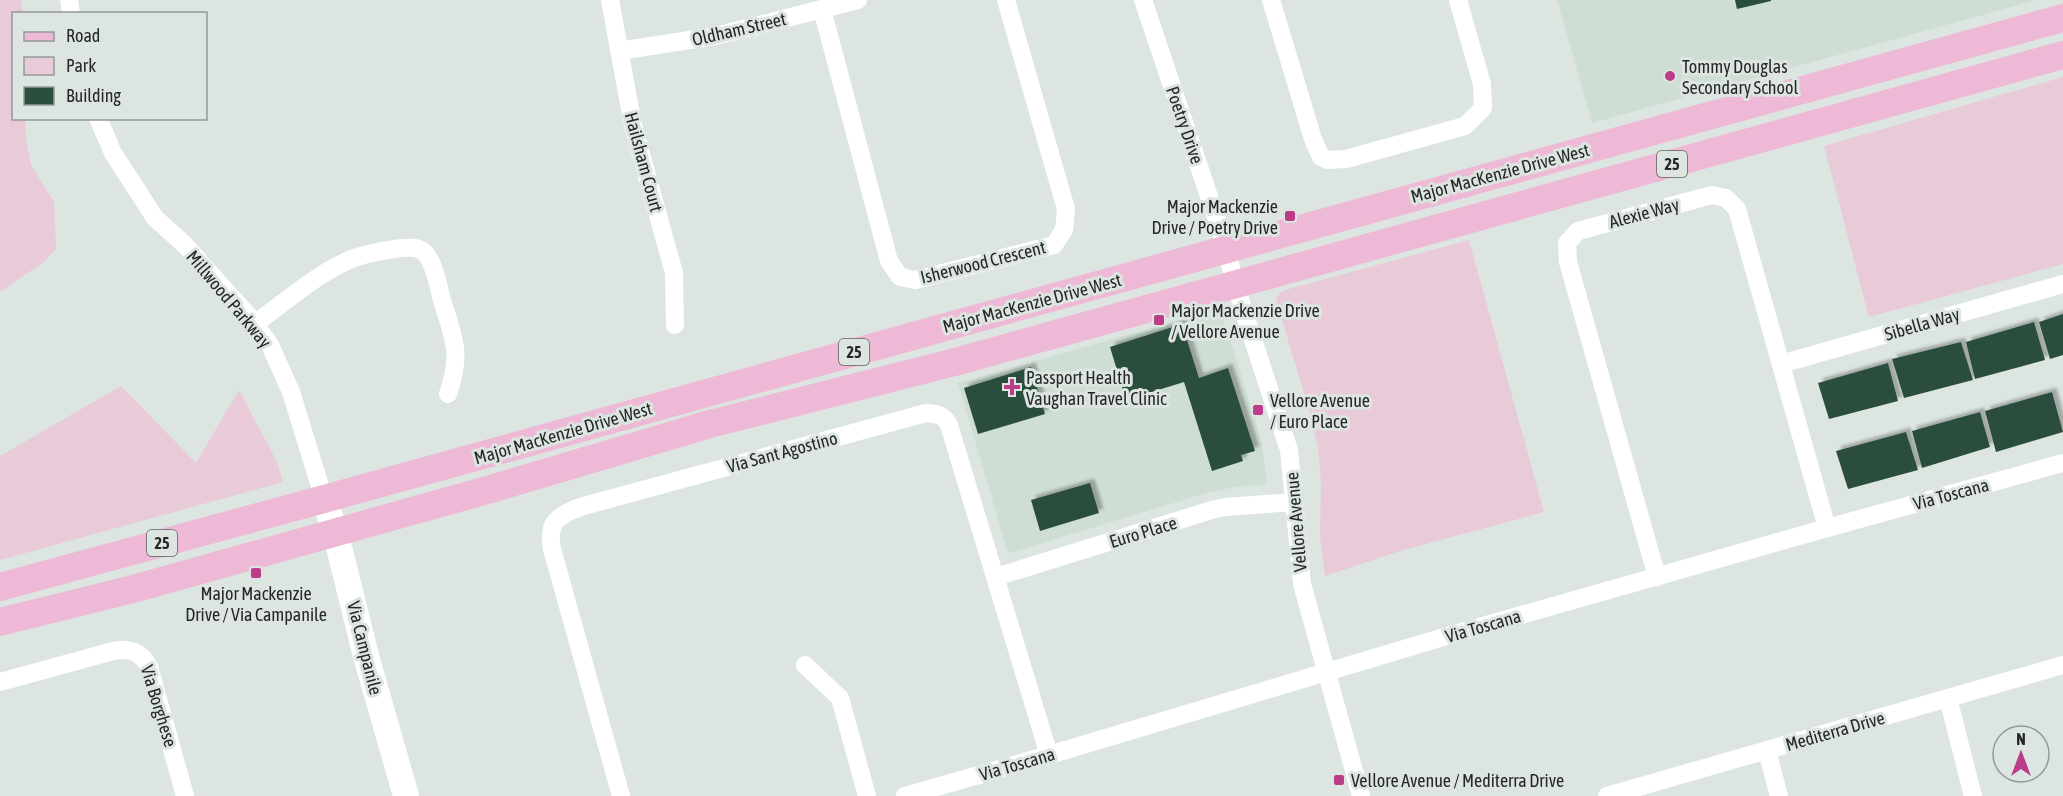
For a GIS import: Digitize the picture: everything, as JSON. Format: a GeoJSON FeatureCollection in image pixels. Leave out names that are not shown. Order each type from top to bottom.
{"type":"FeatureCollection","features":[{"type":"Feature","properties":{"kind":"main road","name":"Major MacKenzie Drive West"},"geometry":{"type":"LineString","coordinates":[[0,587],[2063,18]]}},
{"type":"Feature","properties":{"kind":"main road","name":"Major MacKenzie Drive West"},"geometry":{"type":"LineString","coordinates":[[0,622],[133,589],[469,495],[710,424],[955,362],[2063,55]]}},
{"type":"Feature","properties":{"kind":"street","name":"Hailsham Court"},"geometry":{"type":"LineString","coordinates":[[610,0],[633,124],[674,273],[675,325]]}},
{"type":"Feature","properties":{"kind":"street","name":"Oldham Street"},"geometry":{"type":"LineString","coordinates":[[619,51],[715,36],[858,0]]}},
{"type":"Feature","properties":{"kind":"street","name":"Isherwood Crescent"},"geometry":{"type":"LineString","coordinates":[[822,9],[889,261],[900,277],[915,280],[1054,245],[1064,231],[1066,209],[1006,0]]}},
{"type":"Feature","properties":{"kind":"street","name":"Poetry Drive"},"geometry":{"type":"LineString","coordinates":[[1143,0],[1226,249]]}},
{"type":"Feature","properties":{"kind":"street"},"geometry":{"type":"LineString","coordinates":[[1272,0],[1313,139],[1321,157],[1327,160],[1346,159],[1465,126],[1483,108],[1482,84],[1458,0]]}},
{"type":"Feature","properties":{"kind":"street","name":"Millwood Parkway"},"geometry":{"type":"LineString","coordinates":[[99,120],[113,153],[155,218],[185,245],[255,324],[270,345],[284,374],[324,499]]}},
{"type":"Feature","properties":{"kind":"street","name":"Alexie Way"},"geometry":{"type":"LineString","coordinates":[[1657,577],[1568,262],[1567,243],[1578,231],[1712,195],[1726,198],[1737,209],[1827,528]]}},
{"type":"Feature","properties":{"kind":"street"},"geometry":{"type":"LineString","coordinates":[[255,324],[324,274],[355,258],[402,248],[421,250],[426,254],[432,268],[456,349],[455,369],[448,394]]}},
{"type":"Feature","properties":{"kind":"street","name":"Vellore Avenue"},"geometry":{"type":"LineString","coordinates":[[1226,249],[1289,450],[1302,584],[1362,796]]}},
{"type":"Feature","properties":{"kind":"street","name":"Sibella Way"},"geometry":{"type":"LineString","coordinates":[[1781,364],[2063,284]]}},
{"type":"Feature","properties":{"kind":"street","name":"Via Sant Agostino"},"geometry":{"type":"LineString","coordinates":[[621,796],[552,549],[550,538],[557,519],[567,512],[914,416],[937,414],[946,418],[1049,755]]}},
{"type":"Feature","properties":{"kind":"street","name":"Via Toscana"},"geometry":{"type":"LineString","coordinates":[[905,796],[1444,637],[2063,463]]}},
{"type":"Feature","properties":{"kind":"street","name":"Via Campanile"},"geometry":{"type":"LineString","coordinates":[[324,499],[335,531],[366,657],[406,796]]}},
{"type":"Feature","properties":{"kind":"street","name":"Euro Place"},"geometry":{"type":"LineString","coordinates":[[996,577],[1215,509],[1294,502]]}},
{"type":"Feature","properties":{"kind":"street","name":"Via Borghese"},"geometry":{"type":"LineString","coordinates":[[0,682],[113,651],[126,649],[137,652],[145,658],[149,667],[185,796]]}},
{"type":"Feature","properties":{"kind":"street"},"geometry":{"type":"LineString","coordinates":[[805,665],[840,698],[867,796]]}},
{"type":"Feature","properties":{"kind":"street","name":"Mediterra Drive"},"geometry":{"type":"LineString","coordinates":[[1607,796],[2063,665]]}},
{"type":"Feature","properties":{"kind":"street"},"geometry":{"type":"LineString","coordinates":[[1948,698],[1973,796]]}},
{"type":"Feature","properties":{"kind":"street"},"geometry":{"type":"LineString","coordinates":[[1767,751],[1779,796]]}},
{"type":"Feature","properties":{"kind":"shaded area","name":"Tommy Douglas Secondary School"},"geometry":{"type":"Polygon","coordinates":[[[1557,0],[2037,0],[1592,123],[1557,0]]]}},
{"type":"Feature","properties":{"kind":"shaded area"},"geometry":{"type":"Polygon","coordinates":[[[1209,312],[1222,316],[1233,348],[1261,439],[1267,483],[1206,493],[1010,553],[1007,550],[958,383],[1209,312]]]}},
{"type":"Feature","properties":{"kind":"green space"},"geometry":{"type":"Polygon","coordinates":[[[0,0],[21,0],[23,12],[12,12],[12,120],[25,120],[31,165],[54,202],[56,249],[44,262],[0,292],[0,0]]]}},
{"type":"Feature","properties":{"kind":"green space"},"geometry":{"type":"Polygon","coordinates":[[[2063,77],[2063,264],[1869,317],[1824,146],[2063,77]]]}},
{"type":"Feature","properties":{"kind":"green space"},"geometry":{"type":"Polygon","coordinates":[[[1469,240],[1544,512],[1400,551],[1325,576],[1320,536],[1321,482],[1318,448],[1310,413],[1276,300],[1285,290],[1469,240]]]}},
{"type":"Feature","properties":{"kind":"green space"},"geometry":{"type":"Polygon","coordinates":[[[121,386],[196,463],[239,390],[277,462],[283,482],[0,560],[0,456],[121,386]]]}},
{"type":"Feature","properties":{"kind":"building"},"geometry":{"type":"Polygon","coordinates":[[[1735,0],[1771,0],[1771,1],[1737,9],[1735,0]]]}},
{"type":"Feature","properties":{"kind":"building"},"geometry":{"type":"Polygon","coordinates":[[[2063,314],[2063,355],[2050,359],[2039,322],[2063,314]]]}},
{"type":"Feature","properties":{"kind":"building"},"geometry":{"type":"Polygon","coordinates":[[[2034,322],[2045,360],[1975,379],[1966,342],[2034,322]]]}},
{"type":"Feature","properties":{"kind":"building"},"geometry":{"type":"Polygon","coordinates":[[[1182,324],[1199,378],[1228,368],[1255,451],[1241,455],[1243,461],[1212,471],[1184,382],[1126,400],[1110,347],[1182,324]]]}},
{"type":"Feature","properties":{"kind":"building"},"geometry":{"type":"Polygon","coordinates":[[[1961,342],[1973,380],[1904,398],[1892,359],[1961,342]]]}},
{"type":"Feature","properties":{"kind":"building"},"geometry":{"type":"Polygon","coordinates":[[[1888,363],[1898,401],[1829,419],[1818,383],[1888,363]]]}},
{"type":"Feature","properties":{"kind":"building"},"geometry":{"type":"Polygon","coordinates":[[[1031,367],[1045,414],[978,434],[964,388],[1031,367]]]}},
{"type":"Feature","properties":{"kind":"building"},"geometry":{"type":"Polygon","coordinates":[[[2052,392],[2063,432],[1996,452],[1985,411],[2052,392]]]}},
{"type":"Feature","properties":{"kind":"building"},"geometry":{"type":"Polygon","coordinates":[[[1980,412],[1990,447],[1922,468],[1912,431],[1980,412]]]}},
{"type":"Feature","properties":{"kind":"building"},"geometry":{"type":"Polygon","coordinates":[[[1906,432],[1918,470],[1848,489],[1836,451],[1906,432]]]}},
{"type":"Feature","properties":{"kind":"building"},"geometry":{"type":"Polygon","coordinates":[[[1090,483],[1099,513],[1040,531],[1031,500],[1090,483]]]}},
{"type":"Feature","properties":{"kind":"place","name":"Tommy Douglas Secondary School"},"geometry":{"type":"Point","coordinates":[1670,76]}},
{"type":"Feature","properties":{"kind":"place","name":"Major Mackenzie Drive / Poetry Drive"},"geometry":{"type":"Point","coordinates":[1290,216]}},
{"type":"Feature","properties":{"kind":"place","name":"Major Mackenzie Drive / Vellore Avenue"},"geometry":{"type":"Point","coordinates":[1159,320]}},
{"type":"Feature","properties":{"kind":"place","name":"Passport Health Vaughan Travel Clinic"},"geometry":{"type":"Point","coordinates":[1012,387]}},
{"type":"Feature","properties":{"kind":"place","name":"Vellore Avenue / Euro Place"},"geometry":{"type":"Point","coordinates":[1258,410]}},
{"type":"Feature","properties":{"kind":"place","name":"Major Mackenzie Drive / Via Campanile"},"geometry":{"type":"Point","coordinates":[256,573]}},
{"type":"Feature","properties":{"kind":"place","name":"Vellore Avenue / Mediterra Drive"},"geometry":{"type":"Point","coordinates":[1339,780]}}]}
